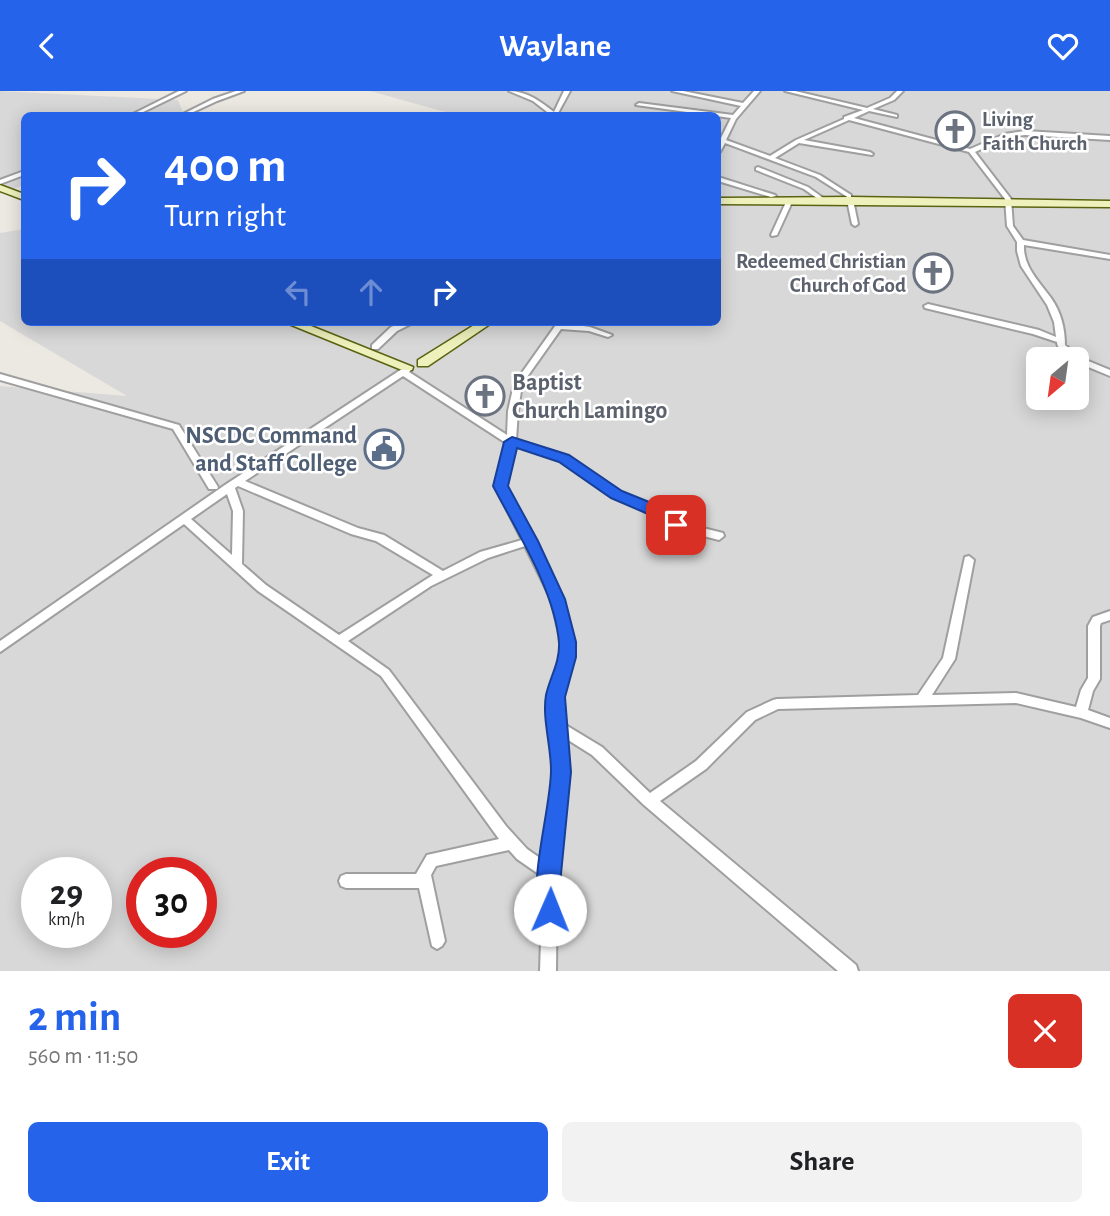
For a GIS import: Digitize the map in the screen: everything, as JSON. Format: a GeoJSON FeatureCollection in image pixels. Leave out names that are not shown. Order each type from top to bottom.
{"type":"FeatureCollection","features":[{"type":"Feature","properties":{"kind":"main road"},"geometry":{"type":"LineString","coordinates":[[0,184],[21,190]]}},
{"type":"Feature","properties":{"kind":"main road"},"geometry":{"type":"LineString","coordinates":[[0,184],[21,195]]}},
{"type":"Feature","properties":{"kind":"main road"},"geometry":{"type":"LineString","coordinates":[[721,199],[773,196],[1110,202]]}},
{"type":"Feature","properties":{"kind":"main road"},"geometry":{"type":"LineString","coordinates":[[721,199],[821,198]]}},
{"type":"Feature","properties":{"kind":"main road"},"geometry":{"type":"LineString","coordinates":[[301,326],[411,365],[480,326]]}},
{"type":"Feature","properties":{"kind":"main road"},"geometry":{"type":"LineString","coordinates":[[320,326],[375,347],[411,365]]}},
{"type":"Feature","properties":{"kind":"main road"},"geometry":{"type":"LineString","coordinates":[[411,365],[466,326]]}},
{"type":"Feature","properties":{"kind":"street"},"geometry":{"type":"LineString","coordinates":[[140,112],[183,91]]}},
{"type":"Feature","properties":{"kind":"street"},"geometry":{"type":"LineString","coordinates":[[190,112],[241,91]]}},
{"type":"Feature","properties":{"kind":"street"},"geometry":{"type":"LineString","coordinates":[[512,91],[535,100],[551,112]]}},
{"type":"Feature","properties":{"kind":"street"},"geometry":{"type":"LineString","coordinates":[[556,112],[567,91]]}},
{"type":"Feature","properties":{"kind":"street"},"geometry":{"type":"LineString","coordinates":[[675,91],[743,105]]}},
{"type":"Feature","properties":{"kind":"street"},"geometry":{"type":"LineString","coordinates":[[721,138],[743,105],[757,91]]}},
{"type":"Feature","properties":{"kind":"street"},"geometry":{"type":"LineString","coordinates":[[788,91],[895,115]]}},
{"type":"Feature","properties":{"kind":"street"},"geometry":{"type":"LineString","coordinates":[[769,159],[798,141],[892,99],[898,91]]}},
{"type":"Feature","properties":{"kind":"street"},"geometry":{"type":"LineString","coordinates":[[639,105],[694,112]]}},
{"type":"Feature","properties":{"kind":"street"},"geometry":{"type":"LineString","coordinates":[[721,115],[734,117]]}},
{"type":"Feature","properties":{"kind":"street"},"geometry":{"type":"LineString","coordinates":[[846,118],[971,151],[1008,201],[1010,226],[1021,242],[1019,254],[1032,281],[1048,300],[1060,326],[1061,346],[1078,360],[1110,373]]}},
{"type":"Feature","properties":{"kind":"street"},"geometry":{"type":"LineString","coordinates":[[971,151],[1007,135],[1025,132],[1110,138]]}},
{"type":"Feature","properties":{"kind":"street"},"geometry":{"type":"LineString","coordinates":[[721,140],[818,176],[850,198],[855,224]]}},
{"type":"Feature","properties":{"kind":"street"},"geometry":{"type":"LineString","coordinates":[[798,141],[870,154]]}},
{"type":"Feature","properties":{"kind":"street"},"geometry":{"type":"LineString","coordinates":[[758,169],[806,188],[821,198]]}},
{"type":"Feature","properties":{"kind":"street"},"geometry":{"type":"LineString","coordinates":[[0,184],[21,174]]}},
{"type":"Feature","properties":{"kind":"street"},"geometry":{"type":"LineString","coordinates":[[721,180],[773,196]]}},
{"type":"Feature","properties":{"kind":"street"},"geometry":{"type":"LineString","coordinates":[[774,235],[790,200]]}},
{"type":"Feature","properties":{"kind":"street"},"geometry":{"type":"LineString","coordinates":[[1021,242],[1110,257]]}},
{"type":"Feature","properties":{"kind":"street"},"geometry":{"type":"LineString","coordinates":[[928,306],[1036,332],[1061,341]]}},
{"type":"Feature","properties":{"kind":"street"},"geometry":{"type":"LineString","coordinates":[[375,347],[394,329],[401,326]]}},
{"type":"Feature","properties":{"kind":"street"},"geometry":{"type":"LineString","coordinates":[[548,971],[550,874],[561,772],[555,697],[567,657],[568,642],[557,599],[500,486],[512,442],[513,411],[518,384],[560,326]]}},
{"type":"Feature","properties":{"kind":"street"},"geometry":{"type":"LineString","coordinates":[[573,326],[608,335]]}},
{"type":"Feature","properties":{"kind":"street"},"geometry":{"type":"LineString","coordinates":[[0,647],[233,484],[411,365],[512,442],[564,459],[616,494],[654,510],[676,525],[719,536]]}},
{"type":"Feature","properties":{"kind":"street"},"geometry":{"type":"LineString","coordinates":[[0,377],[176,427],[213,487]]}},
{"type":"Feature","properties":{"kind":"street"},"geometry":{"type":"LineString","coordinates":[[233,484],[238,511],[237,565]]}},
{"type":"Feature","properties":{"kind":"street"},"geometry":{"type":"LineString","coordinates":[[233,484],[380,538],[443,576]]}},
{"type":"Feature","properties":{"kind":"street"},"geometry":{"type":"LineString","coordinates":[[184,519],[280,601],[385,673],[510,843],[550,874]]}},
{"type":"Feature","properties":{"kind":"street"},"geometry":{"type":"LineString","coordinates":[[340,641],[427,583],[484,555],[530,541]]}},
{"type":"Feature","properties":{"kind":"street"},"geometry":{"type":"LineString","coordinates":[[922,699],[949,659],[969,560]]}},
{"type":"Feature","properties":{"kind":"street"},"geometry":{"type":"LineString","coordinates":[[1081,713],[1087,689],[1094,679],[1094,626],[1097,620],[1110,615]]}},
{"type":"Feature","properties":{"kind":"street"},"geometry":{"type":"LineString","coordinates":[[649,801],[701,765],[751,716],[777,704],[1016,698],[1081,713],[1110,723]]}},
{"type":"Feature","properties":{"kind":"street"},"geometry":{"type":"LineString","coordinates":[[556,726],[597,751],[649,801],[850,971]]}},
{"type":"Feature","properties":{"kind":"street"},"geometry":{"type":"LineString","coordinates":[[437,941],[423,874],[432,860],[510,843]]}},
{"type":"Feature","properties":{"kind":"street"},"geometry":{"type":"LineString","coordinates":[[346,881],[425,881]]}},
{"type":"Feature","properties":{"kind":"shaded area"},"geometry":{"type":"Polygon","coordinates":[[[0,91],[178,100],[183,112],[21,112],[21,186],[0,194],[0,91]]]}},
{"type":"Feature","properties":{"kind":"shaded area"},"geometry":{"type":"Polygon","coordinates":[[[370,91],[1110,91],[1110,971],[0,971],[0,386],[127,396],[0,321],[0,233],[21,230],[21,326],[721,326],[721,112],[445,112],[370,91]]]}},
{"type":"Feature","properties":{"kind":"place","name":"Living Faith Church"},"geometry":{"type":"Point","coordinates":[955,131]}},
{"type":"Feature","properties":{"kind":"place","name":"Redeemed Christian Church of God"},"geometry":{"type":"Point","coordinates":[933,273]}},
{"type":"Feature","properties":{"kind":"place","name":"Baptist Church Lamingo"},"geometry":{"type":"Point","coordinates":[485,396]}},
{"type":"Feature","properties":{"kind":"place","name":"NSCDC Command and Staff College"},"geometry":{"type":"Point","coordinates":[384,449]}},
{"type":"Feature","properties":{"kind":"route"},"geometry":{"type":"LineString","coordinates":[[550,910],[550,874],[561,772],[555,697],[567,657],[568,642],[557,599],[500,486],[512,442],[550,453],[578,466],[616,494],[645,505],[676,525]]}}]}
